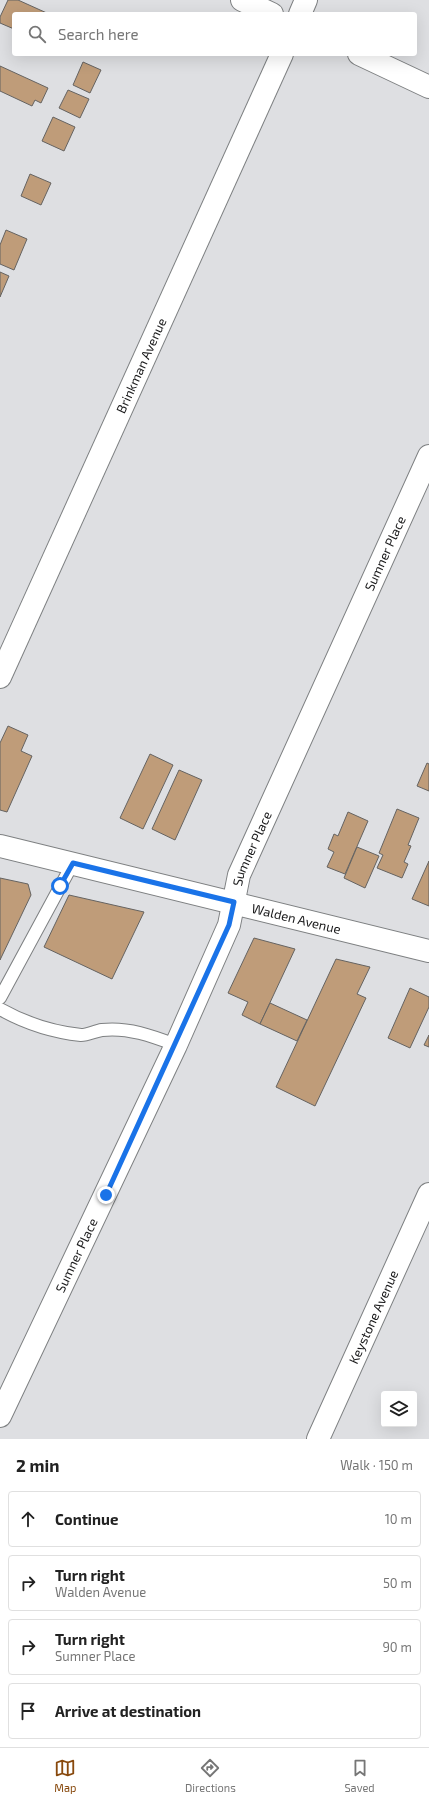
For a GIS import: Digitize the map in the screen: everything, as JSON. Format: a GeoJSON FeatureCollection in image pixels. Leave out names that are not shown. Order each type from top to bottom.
{"type":"FeatureCollection","features":[{"type":"Feature","properties":{"kind":"street"},"geometry":{"type":"LineString","coordinates":[[242,0],[268,12]]}},
{"type":"Feature","properties":{"kind":"street"},"geometry":{"type":"LineString","coordinates":[[301,12],[306,0]]}},
{"type":"Feature","properties":{"kind":"street","name":"Brinkman Avenue"},"geometry":{"type":"LineString","coordinates":[[0,677],[281,56]]}},
{"type":"Feature","properties":{"kind":"street"},"geometry":{"type":"LineString","coordinates":[[363,56],[429,87]]}},
{"type":"Feature","properties":{"kind":"street","name":"Sumner Place"},"geometry":{"type":"LineString","coordinates":[[0,1416],[176,1045],[229,925],[239,875],[429,456]]}},
{"type":"Feature","properties":{"kind":"street","name":"Walden Avenue"},"geometry":{"type":"LineString","coordinates":[[0,846],[429,950]]}},
{"type":"Feature","properties":{"kind":"street","name":"Keystone Avenue"},"geometry":{"type":"LineString","coordinates":[[318,1439],[429,1194]]}},
{"type":"Feature","properties":{"kind":"lane"},"geometry":{"type":"LineString","coordinates":[[0,998],[73,863]]}},
{"type":"Feature","properties":{"kind":"lane"},"geometry":{"type":"LineString","coordinates":[[0,1009],[17,1018],[55,1031],[83,1035],[101,1030],[126,1030],[149,1034],[176,1045]]}},
{"type":"Feature","properties":{"kind":"building"},"geometry":{"type":"Polygon","coordinates":[[[8,0],[18,0],[45,12],[12,12],[12,28],[0,23],[0,17],[8,0]]]}},
{"type":"Feature","properties":{"kind":"building"},"geometry":{"type":"Polygon","coordinates":[[[83,62],[101,70],[90,93],[73,85],[83,62]]]}},
{"type":"Feature","properties":{"kind":"building"},"geometry":{"type":"Polygon","coordinates":[[[0,66],[48,88],[41,103],[35,100],[32,106],[0,91],[0,66]]]}},
{"type":"Feature","properties":{"kind":"building"},"geometry":{"type":"Polygon","coordinates":[[[68,90],[89,99],[80,118],[59,108],[68,90]]]}},
{"type":"Feature","properties":{"kind":"building"},"geometry":{"type":"Polygon","coordinates":[[[53,117],[75,127],[64,151],[42,141],[53,117]]]}},
{"type":"Feature","properties":{"kind":"building"},"geometry":{"type":"Polygon","coordinates":[[[30,174],[51,183],[41,205],[21,196],[30,174]]]}},
{"type":"Feature","properties":{"kind":"building"},"geometry":{"type":"Polygon","coordinates":[[[6,230],[27,239],[14,270],[0,264],[0,245],[6,230]]]}},
{"type":"Feature","properties":{"kind":"building"},"geometry":{"type":"Polygon","coordinates":[[[0,272],[9,276],[0,297],[0,272]]]}},
{"type":"Feature","properties":{"kind":"building"},"geometry":{"type":"Polygon","coordinates":[[[8,726],[28,735],[21,751],[32,756],[7,812],[0,810],[0,743],[8,726]]]}},
{"type":"Feature","properties":{"kind":"building"},"geometry":{"type":"Polygon","coordinates":[[[150,754],[173,765],[143,829],[120,818],[150,754]]]}},
{"type":"Feature","properties":{"kind":"building"},"geometry":{"type":"Polygon","coordinates":[[[427,763],[429,764],[429,791],[417,786],[427,763]]]}},
{"type":"Feature","properties":{"kind":"building"},"geometry":{"type":"Polygon","coordinates":[[[179,770],[202,780],[175,840],[152,829],[179,770]]]}},
{"type":"Feature","properties":{"kind":"building"},"geometry":{"type":"Polygon","coordinates":[[[397,809],[419,818],[408,845],[411,846],[404,862],[408,864],[402,878],[377,868],[383,855],[379,853],[397,809]]]}},
{"type":"Feature","properties":{"kind":"building"},"geometry":{"type":"Polygon","coordinates":[[[348,812],[368,821],[345,874],[327,867],[334,852],[328,849],[334,834],[338,836],[348,812]]]}},
{"type":"Feature","properties":{"kind":"building"},"geometry":{"type":"Polygon","coordinates":[[[357,847],[379,856],[365,888],[344,878],[357,847]]]}},
{"type":"Feature","properties":{"kind":"building"},"geometry":{"type":"Polygon","coordinates":[[[429,861],[429,906],[412,899],[429,861]]]}},
{"type":"Feature","properties":{"kind":"building"},"geometry":{"type":"Polygon","coordinates":[[[0,878],[28,884],[31,895],[0,960],[0,878]]]}},
{"type":"Feature","properties":{"kind":"building"},"geometry":{"type":"Polygon","coordinates":[[[69,895],[144,912],[112,979],[44,947],[69,895]]]}},
{"type":"Feature","properties":{"kind":"building"},"geometry":{"type":"Polygon","coordinates":[[[254,938],[295,949],[260,1024],[242,1015],[248,1002],[228,993],[254,938]]]}},
{"type":"Feature","properties":{"kind":"building"},"geometry":{"type":"Polygon","coordinates":[[[336,959],[370,967],[357,994],[366,998],[315,1106],[276,1087],[336,959]]]}},
{"type":"Feature","properties":{"kind":"building"},"geometry":{"type":"Polygon","coordinates":[[[410,988],[429,997],[429,1007],[410,1048],[388,1038],[410,988]]]}},
{"type":"Feature","properties":{"kind":"building"},"geometry":{"type":"Polygon","coordinates":[[[270,1003],[307,1020],[297,1041],[260,1024],[270,1003]]]}},
{"type":"Feature","properties":{"kind":"building"},"geometry":{"type":"Polygon","coordinates":[[[429,1035],[429,1047],[424,1045],[429,1035]]]}},
{"type":"Feature","properties":{"kind":"route"},"geometry":{"type":"LineString","coordinates":[[60,886],[73,863],[234,902],[229,925],[176,1045],[106,1195]]}}]}
